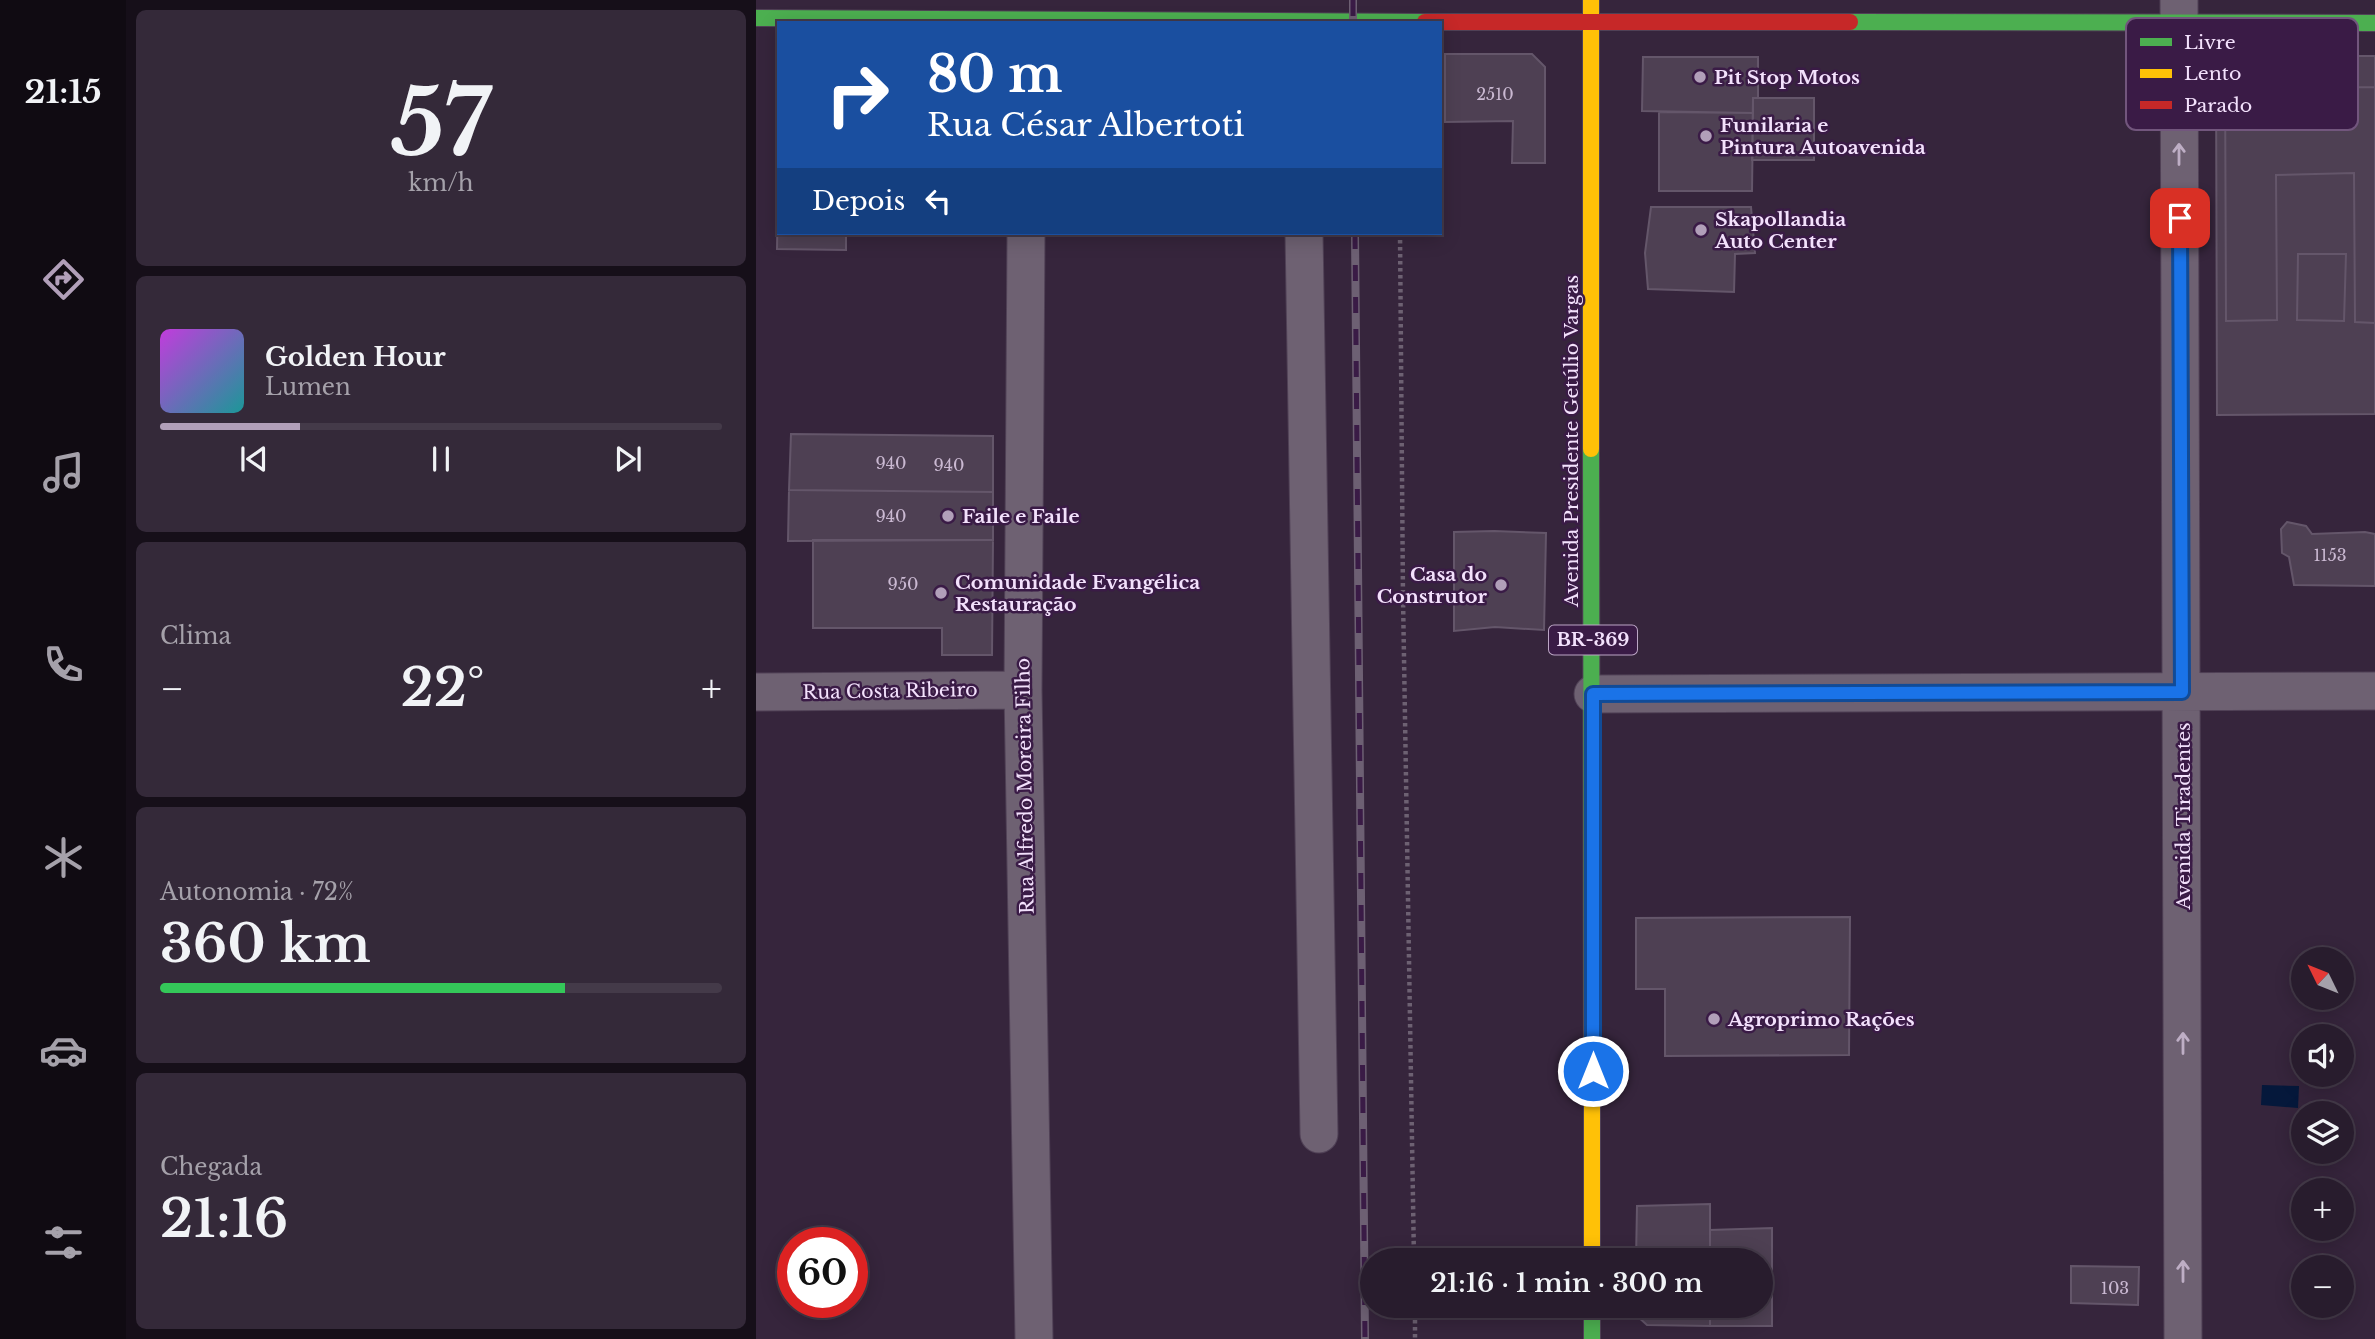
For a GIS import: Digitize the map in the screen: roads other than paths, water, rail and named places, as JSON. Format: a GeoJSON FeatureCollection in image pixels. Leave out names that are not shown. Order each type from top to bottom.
{"type":"FeatureCollection","features":[{"type":"Feature","properties":{"kind":"street","name":"Avenida Presidente Getúlio Vargas"},"geometry":{"type":"LineString","coordinates":[[1591,0],[1592,1248]]}},
{"type":"Feature","properties":{"kind":"street"},"geometry":{"type":"LineString","coordinates":[[756,18],[1300,15],[1591,21],[2179,11],[2293,18]]}},
{"type":"Feature","properties":{"kind":"street","name":"Avenida Tiradentes"},"geometry":{"type":"LineString","coordinates":[[2180,130],[2183,1339]]}},
{"type":"Feature","properties":{"kind":"street","name":"Rua Alfredo Moreira Filho"},"geometry":{"type":"LineString","coordinates":[[1026,235],[1023,690],[1034,1339]]}},
{"type":"Feature","properties":{"kind":"street"},"geometry":{"type":"LineString","coordinates":[[1304,235],[1319,1134]]}},
{"type":"Feature","properties":{"kind":"street","name":"Rua Costa Ribeiro"},"geometry":{"type":"LineString","coordinates":[[756,692],[1023,690]]}},
{"type":"Feature","properties":{"kind":"street"},"geometry":{"type":"LineString","coordinates":[[1593,694],[2375,691]]}},
{"type":"Feature","properties":{"kind":"street"},"geometry":{"type":"LineString","coordinates":[[1592,1318],[1592,1339]]}},
{"type":"Feature","properties":{"kind":"water"},"geometry":{"type":"Polygon","coordinates":[[[2262,1085],[2299,1087],[2298,1101],[2291,1101],[2291,1107],[2261,1105],[2262,1085]]]}},
{"type":"Feature","properties":{"kind":"railway"},"geometry":{"type":"LineString","coordinates":[[1353,0],[1353,21]]}},
{"type":"Feature","properties":{"kind":"railway"},"geometry":{"type":"LineString","coordinates":[[1355,235],[1365,1339]]}},
{"type":"Feature","properties":{"kind":"place","name":"Pit Stop Motos"},"geometry":{"type":"Point","coordinates":[1700,77]}},
{"type":"Feature","properties":{"kind":"place","name":"Funilaria e Pintura Autoavenida"},"geometry":{"type":"Point","coordinates":[1706,136]}},
{"type":"Feature","properties":{"kind":"place","name":"Skapollandia Auto Center"},"geometry":{"type":"Point","coordinates":[1701,230]}},
{"type":"Feature","properties":{"kind":"place","name":"Faile e Faile"},"geometry":{"type":"Point","coordinates":[948,516]}},
{"type":"Feature","properties":{"kind":"place","name":"Casa do Construtor"},"geometry":{"type":"Point","coordinates":[1501,585]}},
{"type":"Feature","properties":{"kind":"place","name":"Comunidade Evangélica Restauração"},"geometry":{"type":"Point","coordinates":[941,593]}},
{"type":"Feature","properties":{"kind":"place","name":"Agroprimo Rações"},"geometry":{"type":"Point","coordinates":[1714,1019]}}]}
